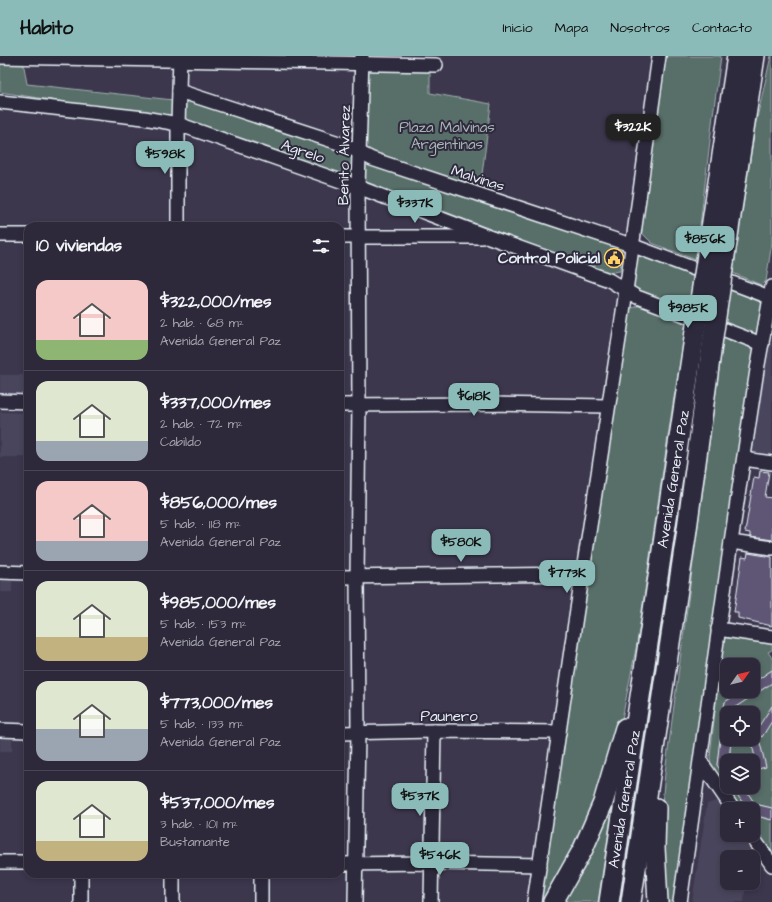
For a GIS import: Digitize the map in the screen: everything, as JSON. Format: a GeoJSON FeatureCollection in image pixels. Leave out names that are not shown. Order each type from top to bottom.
{"type":"FeatureCollection","features":[{"type":"Feature","properties":{"kind":"highway"},"geometry":{"type":"LineString","coordinates":[[719,177],[726,56]]}},
{"type":"Feature","properties":{"kind":"highway","name":"Avenida General Paz"},"geometry":{"type":"LineString","coordinates":[[716,258],[719,177],[737,56]]}},
{"type":"Feature","properties":{"kind":"highway","name":"Avenida General Paz"},"geometry":{"type":"LineString","coordinates":[[609,902],[645,659],[704,335],[716,258],[744,128],[755,56]]}},
{"type":"Feature","properties":{"kind":"highway"},"geometry":{"type":"LineString","coordinates":[[744,128],[764,56]]}},
{"type":"Feature","properties":{"kind":"highway","name":"Avenida General Paz"},"geometry":{"type":"LineString","coordinates":[[631,902],[686,536],[704,335]]}},
{"type":"Feature","properties":{"kind":"highway"},"geometry":{"type":"LineString","coordinates":[[554,902],[583,849],[604,803],[645,659]]}},
{"type":"Feature","properties":{"kind":"highway"},"geometry":{"type":"LineString","coordinates":[[658,902],[655,848],[660,706]]}},
{"type":"Feature","properties":{"kind":"street"},"geometry":{"type":"LineString","coordinates":[[534,902],[629,269],[659,56]]}},
{"type":"Feature","properties":{"kind":"street"},"geometry":{"type":"LineString","coordinates":[[0,57],[362,60],[436,65]]}},
{"type":"Feature","properties":{"kind":"street"},"geometry":{"type":"LineString","coordinates":[[178,222],[180,58]]}},
{"type":"Feature","properties":{"kind":"street","name":"Benito Álvarez"},"geometry":{"type":"LineString","coordinates":[[355,902],[358,733],[358,187],[362,60]]}},
{"type":"Feature","properties":{"kind":"street","name":"Malvinas"},"geometry":{"type":"LineString","coordinates":[[179,91],[345,145],[372,159],[632,245],[771,294]]}},
{"type":"Feature","properties":{"kind":"street","name":"Agrelo"},"geometry":{"type":"LineString","coordinates":[[0,102],[144,118],[178,124],[358,187],[489,237],[609,280],[636,297],[762,344]]}},
{"type":"Feature","properties":{"kind":"street"},"geometry":{"type":"LineString","coordinates":[[0,235],[24,235]]}},
{"type":"Feature","properties":{"kind":"street"},"geometry":{"type":"LineString","coordinates":[[344,237],[489,237]]}},
{"type":"Feature","properties":{"kind":"street"},"geometry":{"type":"LineString","coordinates":[[609,280],[620,276],[629,269]]}},
{"type":"Feature","properties":{"kind":"street"},"geometry":{"type":"LineString","coordinates":[[680,902],[731,542],[771,294]]}},
{"type":"Feature","properties":{"kind":"street"},"geometry":{"type":"LineString","coordinates":[[0,401],[24,402]]}},
{"type":"Feature","properties":{"kind":"street"},"geometry":{"type":"LineString","coordinates":[[344,405],[490,404],[608,406]]}},
{"type":"Feature","properties":{"kind":"street"},"geometry":{"type":"LineString","coordinates":[[744,459],[772,463]]}},
{"type":"Feature","properties":{"kind":"street"},"geometry":{"type":"LineString","coordinates":[[731,542],[772,548]]}},
{"type":"Feature","properties":{"kind":"street"},"geometry":{"type":"LineString","coordinates":[[0,572],[24,573]]}},
{"type":"Feature","properties":{"kind":"street"},"geometry":{"type":"LineString","coordinates":[[344,577],[583,574]]}},
{"type":"Feature","properties":{"kind":"street"},"geometry":{"type":"LineString","coordinates":[[718,629],[772,637]]}},
{"type":"Feature","properties":{"kind":"street"},"geometry":{"type":"LineString","coordinates":[[0,730],[24,730]]}},
{"type":"Feature","properties":{"kind":"street"},"geometry":{"type":"LineString","coordinates":[[431,902],[434,731]]}},
{"type":"Feature","properties":{"kind":"street","name":"Paunero"},"geometry":{"type":"LineString","coordinates":[[344,733],[434,731],[559,732]]}},
{"type":"Feature","properties":{"kind":"street"},"geometry":{"type":"LineString","coordinates":[[700,762],[728,802]]}},
{"type":"Feature","properties":{"kind":"street"},"geometry":{"type":"LineString","coordinates":[[756,842],[772,865]]}},
{"type":"Feature","properties":{"kind":"street"},"geometry":{"type":"LineString","coordinates":[[0,862],[24,862]]}},
{"type":"Feature","properties":{"kind":"street"},"geometry":{"type":"LineString","coordinates":[[344,864],[432,863],[540,865]]}},
{"type":"Feature","properties":{"kind":"street"},"geometry":{"type":"LineString","coordinates":[[81,878],[81,902]]}},
{"type":"Feature","properties":{"kind":"street"},"geometry":{"type":"LineString","coordinates":[[173,878],[173,902]]}},
{"type":"Feature","properties":{"kind":"street"},"geometry":{"type":"LineString","coordinates":[[261,878],[261,902]]}},
{"type":"Feature","properties":{"kind":"shaded area"},"geometry":{"type":"Polygon","coordinates":[[[767,342],[772,343],[772,462],[749,454],[767,342]]]}},
{"type":"Feature","properties":{"kind":"shaded area"},"geometry":{"type":"Polygon","coordinates":[[[0,375],[24,375],[24,399],[0,396],[0,375]]]}},
{"type":"Feature","properties":{"kind":"shaded area"},"geometry":{"type":"Polygon","coordinates":[[[0,412],[24,413],[24,457],[0,457],[0,412]]]}},
{"type":"Feature","properties":{"kind":"shaded area"},"geometry":{"type":"Polygon","coordinates":[[[12,577],[12,592],[0,592],[0,578],[12,577]]]}},
{"type":"Feature","properties":{"kind":"shaded area"},"geometry":{"type":"Polygon","coordinates":[[[0,737],[12,737],[12,751],[0,751],[0,737]]]}},
{"type":"Feature","properties":{"kind":"shaded area"},"geometry":{"type":"Polygon","coordinates":[[[719,800],[720,802],[720,842],[745,842],[750,850],[720,850],[720,890],[745,890],[744,902],[692,902],[707,804],[719,800]]]}},
{"type":"Feature","properties":{"kind":"green space"},"geometry":{"type":"Polygon","coordinates":[[[662,56],[721,56],[696,260],[652,243],[641,232],[662,56]]]}},
{"type":"Feature","properties":{"kind":"green space"},"geometry":{"type":"Polygon","coordinates":[[[771,56],[772,242],[766,281],[761,285],[733,273],[755,127],[771,56]]]}},
{"type":"Feature","properties":{"kind":"green space"},"geometry":{"type":"Polygon","coordinates":[[[0,61],[23,61],[27,84],[173,100],[173,119],[0,92],[0,61]]]}},
{"type":"Feature","properties":{"kind":"green space","name":"Plaza Malvinas Argentinas"},"geometry":{"type":"Polygon","coordinates":[[[366,70],[430,70],[430,93],[491,104],[480,190],[364,148],[366,70]]]}},
{"type":"Feature","properties":{"kind":"green space"},"geometry":{"type":"Polygon","coordinates":[[[185,97],[354,156],[352,179],[185,121],[185,97]]]}},
{"type":"Feature","properties":{"kind":"green space"},"geometry":{"type":"Polygon","coordinates":[[[362,162],[622,246],[620,271],[606,273],[361,180],[362,162]]]}},
{"type":"Feature","properties":{"kind":"green space"},"geometry":{"type":"Polygon","coordinates":[[[643,251],[760,302],[763,305],[760,331],[753,335],[634,289],[633,283],[636,252],[643,251]]]}},
{"type":"Feature","properties":{"kind":"green space"},"geometry":{"type":"Polygon","coordinates":[[[640,305],[687,324],[673,403],[637,643],[622,719],[604,782],[548,902],[538,902],[629,309],[640,305]]]}},
{"type":"Feature","properties":{"kind":"green space"},"geometry":{"type":"Polygon","coordinates":[[[723,339],[746,345],[756,355],[675,902],[662,902],[660,825],[665,773],[723,339]]]}},
{"type":"Feature","properties":{"kind":"green space"},"geometry":{"type":"Polygon","coordinates":[[[700,367],[701,369],[624,902],[618,902],[698,368],[700,367]]]}},
{"type":"Feature","properties":{"kind":"green space"},"geometry":{"type":"Polygon","coordinates":[[[723,637],[772,644],[772,650],[768,652],[772,658],[772,670],[760,678],[760,658],[721,658],[723,637]]]}},
{"type":"Feature","properties":{"kind":"green space"},"geometry":{"type":"Polygon","coordinates":[[[720,665],[720,698],[731,698],[725,702],[724,706],[720,706],[720,741],[717,765],[720,770],[720,779],[711,766],[710,757],[720,665]]]}},
{"type":"Feature","properties":{"kind":"green space"},"geometry":{"type":"Polygon","coordinates":[[[772,683],[772,808],[760,805],[760,802],[754,802],[749,794],[760,794],[760,754],[730,754],[730,746],[760,746],[760,706],[737,706],[749,698],[760,698],[760,691],[772,683]]]}},
{"type":"Feature","properties":{"kind":"green space"},"geometry":{"type":"Polygon","coordinates":[[[616,784],[598,902],[559,902],[616,784]]]}},
{"type":"Feature","properties":{"kind":"green space"},"geometry":{"type":"Polygon","coordinates":[[[731,794],[737,794],[742,802],[736,802],[731,794]]]}},
{"type":"Feature","properties":{"kind":"green space"},"geometry":{"type":"Polygon","coordinates":[[[760,817],[772,820],[772,855],[760,837],[760,817]]]}},
{"type":"Feature","properties":{"kind":"building"},"geometry":{"type":"Polygon","coordinates":[[[760,471],[769,472],[765,497],[772,498],[772,540],[750,537],[750,533],[745,532],[754,477],[759,478],[760,471]]]}},
{"type":"Feature","properties":{"kind":"building"},"geometry":{"type":"Polygon","coordinates":[[[748,553],[772,557],[772,626],[738,618],[738,612],[734,612],[742,557],[747,558],[748,553]]]}},
{"type":"Feature","properties":{"kind":"building"},"geometry":{"type":"Polygon","coordinates":[[[772,670],[772,683],[760,691],[760,678],[772,670]]]}},
{"type":"Feature","properties":{"kind":"building"},"geometry":{"type":"Polygon","coordinates":[[[731,698],[749,698],[737,706],[724,706],[725,702],[731,698]]]}},
{"type":"Feature","properties":{"kind":"building"},"geometry":{"type":"Polygon","coordinates":[[[772,706],[772,721],[762,737],[760,736],[760,724],[772,706]]]}},
{"type":"Feature","properties":{"kind":"building"},"geometry":{"type":"Polygon","coordinates":[[[720,739],[720,746],[730,746],[730,754],[720,754],[720,770],[717,765],[720,739]]]}},
{"type":"Feature","properties":{"kind":"building"},"geometry":{"type":"Polygon","coordinates":[[[760,743],[766,767],[760,768],[760,754],[754,754],[752,746],[760,746],[760,743]]]}},
{"type":"Feature","properties":{"kind":"building"},"geometry":{"type":"Polygon","coordinates":[[[737,794],[749,794],[754,802],[742,802],[737,794]]]}},
{"type":"Feature","properties":{"kind":"building"},"geometry":{"type":"Polygon","coordinates":[[[760,805],[772,808],[772,820],[760,817],[760,805]]]}},
{"type":"Feature","properties":{"kind":"place","name":"Control Policial"},"geometry":{"type":"Point","coordinates":[614,258]}}]}
